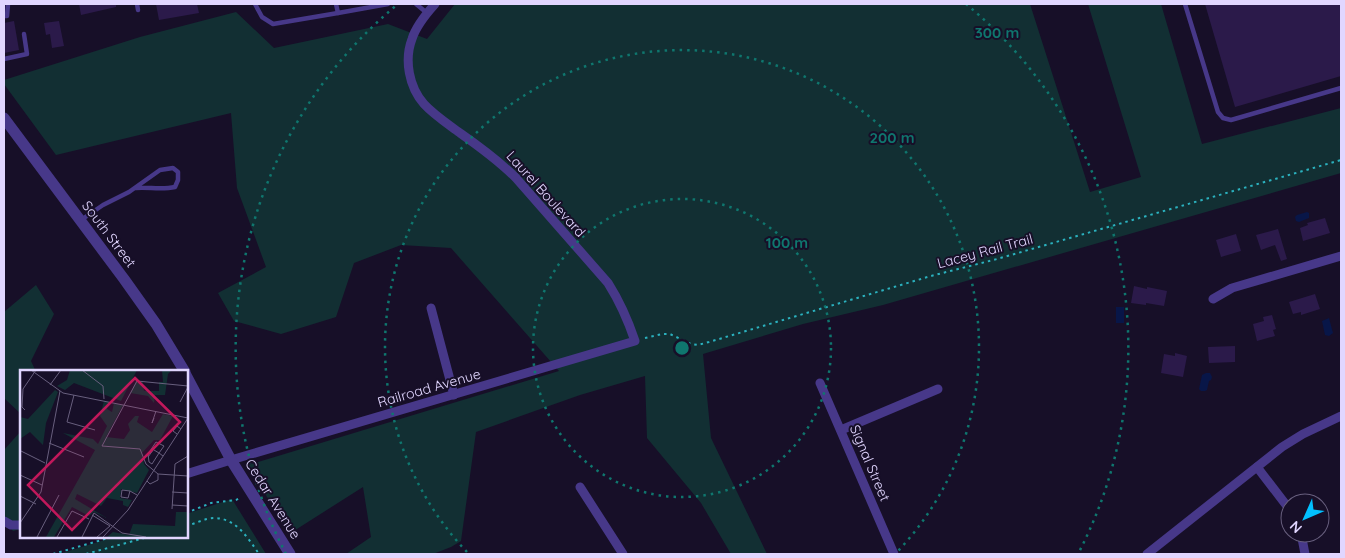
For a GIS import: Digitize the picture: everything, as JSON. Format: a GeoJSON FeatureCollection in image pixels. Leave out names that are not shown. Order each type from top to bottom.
{"type":"FeatureCollection","features":[{"type":"Feature","properties":{"kind":"street","name":"Laurel Boulevard"},"geometry":{"type":"LineString","coordinates":[[435,4],[418,26],[408,54],[408,68],[417,94],[423,104],[432,112],[489,153],[516,178],[608,284],[626,314],[635,341]]}},
{"type":"Feature","properties":{"kind":"street","name":"South Street"},"geometry":{"type":"LineString","coordinates":[[4,118],[124,279],[156,324],[183,370]]}},
{"type":"Feature","properties":{"kind":"street"},"geometry":{"type":"LineString","coordinates":[[1213,299],[1232,288],[1341,256]]}},
{"type":"Feature","properties":{"kind":"street"},"geometry":{"type":"LineString","coordinates":[[431,308],[454,395]]}},
{"type":"Feature","properties":{"kind":"street","name":"Railroad Avenue"},"geometry":{"type":"LineString","coordinates":[[188,473],[635,341]]}},
{"type":"Feature","properties":{"kind":"street","name":"South Street"},"geometry":{"type":"LineString","coordinates":[[188,379],[231,460]]}},
{"type":"Feature","properties":{"kind":"street","name":"Signal Street"},"geometry":{"type":"LineString","coordinates":[[820,383],[894,554]]}},
{"type":"Feature","properties":{"kind":"street"},"geometry":{"type":"LineString","coordinates":[[841,430],[938,389]]}},
{"type":"Feature","properties":{"kind":"street"},"geometry":{"type":"LineString","coordinates":[[1147,554],[1282,447],[1303,434],[1341,416]]}},
{"type":"Feature","properties":{"kind":"street","name":"Cedar Avenue"},"geometry":{"type":"LineString","coordinates":[[231,460],[290,554]]}},
{"type":"Feature","properties":{"kind":"street"},"geometry":{"type":"LineString","coordinates":[[1258,466],[1280,496]]}},
{"type":"Feature","properties":{"kind":"street"},"geometry":{"type":"LineString","coordinates":[[580,487],[623,554]]}},
{"type":"Feature","properties":{"kind":"street"},"geometry":{"type":"LineString","coordinates":[[4,521],[11,525],[20,525]]}},
{"type":"Feature","properties":{"kind":"lane"},"geometry":{"type":"LineString","coordinates":[[4,16],[6,16],[8,4]]}},
{"type":"Feature","properties":{"kind":"lane"},"geometry":{"type":"LineString","coordinates":[[137,4],[138,10]]}},
{"type":"Feature","properties":{"kind":"lane"},"geometry":{"type":"LineString","coordinates":[[256,4],[262,17],[273,24],[388,4]]}},
{"type":"Feature","properties":{"kind":"lane"},"geometry":{"type":"LineString","coordinates":[[336,4],[338,13]]}},
{"type":"Feature","properties":{"kind":"lane"},"geometry":{"type":"LineString","coordinates":[[416,4],[427,12]]}},
{"type":"Feature","properties":{"kind":"lane"},"geometry":{"type":"LineString","coordinates":[[1186,4],[1218,112],[1223,118],[1231,120],[1341,88]]}},
{"type":"Feature","properties":{"kind":"lane"},"geometry":{"type":"LineString","coordinates":[[4,59],[27,54],[24,34]]}},
{"type":"Feature","properties":{"kind":"lane"},"geometry":{"type":"LineString","coordinates":[[80,220],[130,192],[160,170],[172,168],[178,172],[178,180],[175,187],[164,190],[148,187],[136,188]]}},
{"type":"Feature","properties":{"kind":"path","name":"Lacey Rail Trail"},"geometry":{"type":"LineString","coordinates":[[635,341],[662,334],[670,334],[691,344],[709,342],[931,276],[1341,160]]}},
{"type":"Feature","properties":{"kind":"path"},"geometry":{"type":"LineString","coordinates":[[188,512],[211,503],[236,500],[243,496]]}},
{"type":"Feature","properties":{"kind":"path"},"geometry":{"type":"LineString","coordinates":[[188,525],[213,518],[229,522],[244,532],[259,554]]}},
{"type":"Feature","properties":{"kind":"path"},"geometry":{"type":"LineString","coordinates":[[53,554],[109,538]]}},
{"type":"Feature","properties":{"kind":"path"},"geometry":{"type":"LineString","coordinates":[[86,554],[144,538]]}},
{"type":"Feature","properties":{"kind":"green space"},"geometry":{"type":"Polygon","coordinates":[[[455,4],[1030,4],[1090,192],[1141,177],[1088,4],[1161,4],[1202,144],[1341,108],[1341,173],[883,305],[803,324],[703,354],[711,438],[767,554],[731,554],[701,503],[647,438],[645,376],[580,395],[476,432],[461,541],[451,547],[433,554],[346,554],[371,537],[363,487],[289,534],[248,465],[559,371],[451,248],[401,245],[354,263],[336,317],[281,334],[234,321],[218,293],[266,267],[237,188],[231,113],[56,155],[4,84],[4,80],[140,37],[236,12],[274,48],[388,24],[427,39],[455,4]]]}},
{"type":"Feature","properties":{"kind":"green space"},"geometry":{"type":"Polygon","coordinates":[[[36,285],[54,314],[31,361],[35,370],[20,370],[20,413],[4,398],[4,312],[36,285]]]}},
{"type":"Feature","properties":{"kind":"green space"},"geometry":{"type":"Polygon","coordinates":[[[20,432],[20,529],[13,531],[4,521],[4,450],[20,432]]]}},
{"type":"Feature","properties":{"kind":"green space"},"geometry":{"type":"Polygon","coordinates":[[[232,499],[266,554],[59,554],[111,538],[188,538],[188,513],[232,499]]]}},
{"type":"Feature","properties":{"kind":"shaded area"},"geometry":{"type":"Polygon","coordinates":[[[1309,213],[1309,218],[1299,222],[1296,221],[1295,217],[1297,215],[1309,213]]]}},
{"type":"Feature","properties":{"kind":"shaded area"},"geometry":{"type":"Polygon","coordinates":[[[1116,307],[1124,307],[1124,323],[1116,323],[1116,307]]]}},
{"type":"Feature","properties":{"kind":"shaded area"},"geometry":{"type":"Polygon","coordinates":[[[1329,318],[1333,333],[1329,336],[1325,335],[1322,321],[1329,318]]]}},
{"type":"Feature","properties":{"kind":"shaded area"},"geometry":{"type":"Polygon","coordinates":[[[1210,373],[1212,377],[1207,390],[1201,391],[1199,389],[1202,375],[1210,373]]]}},
{"type":"Feature","properties":{"kind":"building"},"geometry":{"type":"Polygon","coordinates":[[[79,4],[116,4],[116,7],[81,15],[79,4]]]}},
{"type":"Feature","properties":{"kind":"building"},"geometry":{"type":"Polygon","coordinates":[[[156,4],[197,4],[199,13],[159,20],[156,4]]]}},
{"type":"Feature","properties":{"kind":"building"},"geometry":{"type":"Polygon","coordinates":[[[1205,4],[1341,4],[1341,76],[1235,107],[1205,4]]]}},
{"type":"Feature","properties":{"kind":"building"},"geometry":{"type":"Polygon","coordinates":[[[14,21],[19,50],[4,53],[4,23],[14,21]]]}},
{"type":"Feature","properties":{"kind":"building"},"geometry":{"type":"Polygon","coordinates":[[[59,21],[64,46],[52,48],[50,34],[46,35],[44,23],[59,21]]]}},
{"type":"Feature","properties":{"kind":"building"},"geometry":{"type":"Polygon","coordinates":[[[1325,218],[1330,233],[1303,241],[1300,228],[1308,225],[1307,223],[1325,218]]]}},
{"type":"Feature","properties":{"kind":"building"},"geometry":{"type":"Polygon","coordinates":[[[1278,229],[1287,259],[1281,261],[1275,245],[1261,250],[1256,235],[1278,229]]]}},
{"type":"Feature","properties":{"kind":"building"},"geometry":{"type":"Polygon","coordinates":[[[1236,234],[1241,251],[1221,257],[1216,240],[1236,234]]]}},
{"type":"Feature","properties":{"kind":"building"},"geometry":{"type":"Polygon","coordinates":[[[1134,286],[1167,291],[1164,306],[1131,303],[1134,286]]]}},
{"type":"Feature","properties":{"kind":"building"},"geometry":{"type":"Polygon","coordinates":[[[1315,294],[1320,309],[1301,315],[1301,312],[1293,314],[1289,302],[1315,294]]]}},
{"type":"Feature","properties":{"kind":"building"},"geometry":{"type":"Polygon","coordinates":[[[1272,315],[1276,329],[1273,330],[1275,336],[1257,341],[1253,324],[1264,321],[1263,317],[1272,315]]]}},
{"type":"Feature","properties":{"kind":"building"},"geometry":{"type":"Polygon","coordinates":[[[1235,346],[1235,362],[1209,363],[1208,347],[1235,346]]]}},
{"type":"Feature","properties":{"kind":"building"},"geometry":{"type":"Polygon","coordinates":[[[1175,353],[1187,356],[1183,377],[1161,373],[1164,354],[1175,356],[1175,353]]]}}]}
